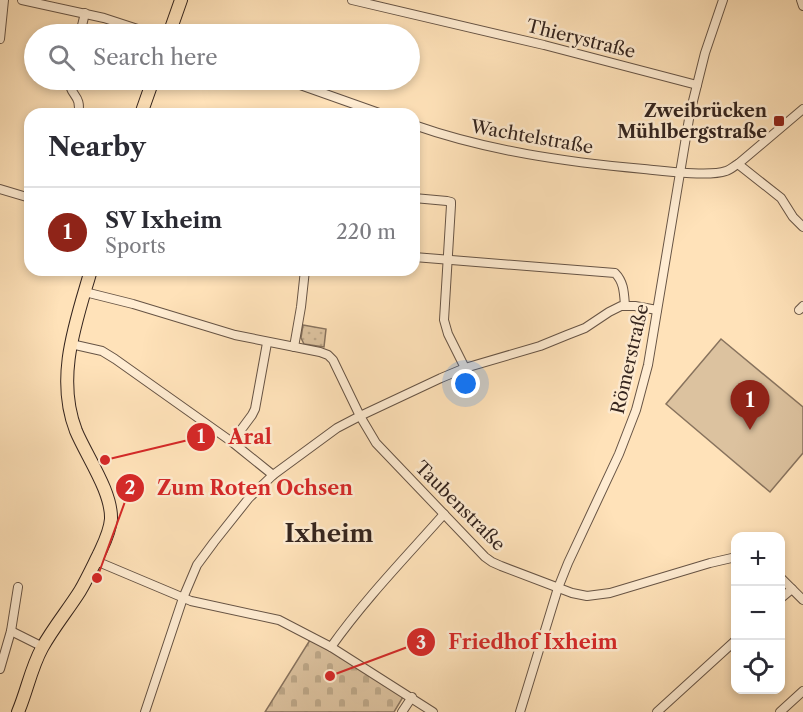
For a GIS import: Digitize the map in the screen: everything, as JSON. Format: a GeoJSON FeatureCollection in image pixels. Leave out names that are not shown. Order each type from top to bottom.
{"type":"FeatureCollection","features":[{"type":"Feature","properties":{"kind":"main road"},"geometry":{"type":"LineString","coordinates":[[173,24],[181,0]]}},
{"type":"Feature","properties":{"kind":"main road"},"geometry":{"type":"LineString","coordinates":[[143,108],[149,90]]}},
{"type":"Feature","properties":{"kind":"main road"},"geometry":{"type":"LineString","coordinates":[[18,712],[32,670],[43,647],[81,590],[96,561],[107,536],[111,517],[107,496],[76,430],[69,406],[67,373],[71,344],[89,276]]}},
{"type":"Feature","properties":{"kind":"street"},"geometry":{"type":"LineString","coordinates":[[0,39],[4,0]]}},
{"type":"Feature","properties":{"kind":"street"},"geometry":{"type":"LineString","coordinates":[[22,0],[85,13],[123,24]]}},
{"type":"Feature","properties":{"kind":"street","name":"Thierystraße"},"geometry":{"type":"LineString","coordinates":[[352,0],[544,45],[697,85]]}},
{"type":"Feature","properties":{"kind":"street","name":"Römerstraße"},"geometry":{"type":"LineString","coordinates":[[520,712],[558,588],[619,454],[633,417],[648,365],[687,131],[705,53],[723,0]]}},
{"type":"Feature","properties":{"kind":"street"},"geometry":{"type":"LineString","coordinates":[[801,0],[803,6]]}},
{"type":"Feature","properties":{"kind":"street"},"geometry":{"type":"LineString","coordinates":[[82,24],[85,13]]}},
{"type":"Feature","properties":{"kind":"street"},"geometry":{"type":"LineString","coordinates":[[72,90],[79,102],[80,108]]}},
{"type":"Feature","properties":{"kind":"street"},"geometry":{"type":"LineString","coordinates":[[314,90],[365,108]]}},
{"type":"Feature","properties":{"kind":"street","name":"Wachtelstraße"},"geometry":{"type":"LineString","coordinates":[[420,127],[468,142],[566,161],[681,172],[720,172],[727,171],[738,164],[803,109]]}},
{"type":"Feature","properties":{"kind":"street"},"geometry":{"type":"LineString","coordinates":[[738,164],[781,198],[793,217],[803,227]]}},
{"type":"Feature","properties":{"kind":"street"},"geometry":{"type":"LineString","coordinates":[[0,189],[24,196]]}},
{"type":"Feature","properties":{"kind":"street"},"geometry":{"type":"LineString","coordinates":[[420,199],[451,202],[444,320],[448,334],[465,368]]}},
{"type":"Feature","properties":{"kind":"street"},"geometry":{"type":"LineString","coordinates":[[420,258],[615,273],[623,285],[625,306]]}},
{"type":"Feature","properties":{"kind":"street"},"geometry":{"type":"LineString","coordinates":[[294,347],[304,276]]}},
{"type":"Feature","properties":{"kind":"street","name":"Taubenstraße"},"geometry":{"type":"LineString","coordinates":[[85,292],[133,304],[204,327],[328,355],[333,360],[376,443],[492,562],[580,595],[601,595],[731,558]]}},
{"type":"Feature","properties":{"kind":"street"},"geometry":{"type":"LineString","coordinates":[[145,712],[183,598],[197,565],[249,498],[273,475],[337,428],[441,378],[465,368],[540,346],[585,328],[621,306],[657,310]]}},
{"type":"Feature","properties":{"kind":"street"},"geometry":{"type":"LineString","coordinates":[[232,442],[255,408],[267,343]]}},
{"type":"Feature","properties":{"kind":"street"},"geometry":{"type":"LineString","coordinates":[[71,344],[102,351],[115,359],[232,442],[273,475]]}},
{"type":"Feature","properties":{"kind":"street"},"geometry":{"type":"LineString","coordinates":[[331,647],[382,583],[444,514]]}},
{"type":"Feature","properties":{"kind":"street"},"geometry":{"type":"LineString","coordinates":[[96,561],[191,602],[279,620],[331,647],[433,712]]}},
{"type":"Feature","properties":{"kind":"street"},"geometry":{"type":"LineString","coordinates":[[785,582],[803,600]]}},
{"type":"Feature","properties":{"kind":"street"},"geometry":{"type":"LineString","coordinates":[[0,669],[11,631],[18,587]]}},
{"type":"Feature","properties":{"kind":"street"},"geometry":{"type":"LineString","coordinates":[[785,595],[792,589]]}},
{"type":"Feature","properties":{"kind":"street"},"geometry":{"type":"LineString","coordinates":[[11,631],[43,647]]}},
{"type":"Feature","properties":{"kind":"street"},"geometry":{"type":"LineString","coordinates":[[657,712],[731,644]]}},
{"type":"Feature","properties":{"kind":"street"},"geometry":{"type":"LineString","coordinates":[[780,712],[803,691]]}},
{"type":"Feature","properties":{"kind":"street"},"geometry":{"type":"LineString","coordinates":[[402,712],[412,697]]}},
{"type":"Feature","properties":{"kind":"green space"},"geometry":{"type":"Polygon","coordinates":[[[303,325],[326,329],[324,347],[304,344],[301,338],[303,325]]]}},
{"type":"Feature","properties":{"kind":"green space"},"geometry":{"type":"Polygon","coordinates":[[[721,339],[803,407],[803,453],[770,492],[666,404],[721,339]]]}},
{"type":"Feature","properties":{"kind":"green space"},"geometry":{"type":"Polygon","coordinates":[[[310,640],[403,697],[394,712],[265,712],[310,640]]]}},
{"type":"Feature","properties":{"kind":"place","name":"Zweibrücken Mühlbergstraße"},"geometry":{"type":"Point","coordinates":[779,121]}},
{"type":"Feature","properties":{"kind":"place","name":"SV Ixheim"},"geometry":{"type":"Point","coordinates":[750,430]}},
{"type":"Feature","properties":{"kind":"place","name":"Aral"},"geometry":{"type":"Point","coordinates":[105,460]}},
{"type":"Feature","properties":{"kind":"place","name":"Zum Roten Ochsen"},"geometry":{"type":"Point","coordinates":[97,578]}},
{"type":"Feature","properties":{"kind":"place","name":"Friedhof Ixheim"},"geometry":{"type":"Point","coordinates":[330,676]}},
{"type":"Feature","properties":{"kind":"district","name":"Ixheim"},"geometry":{"type":"Point","coordinates":[329,534]}}]}
